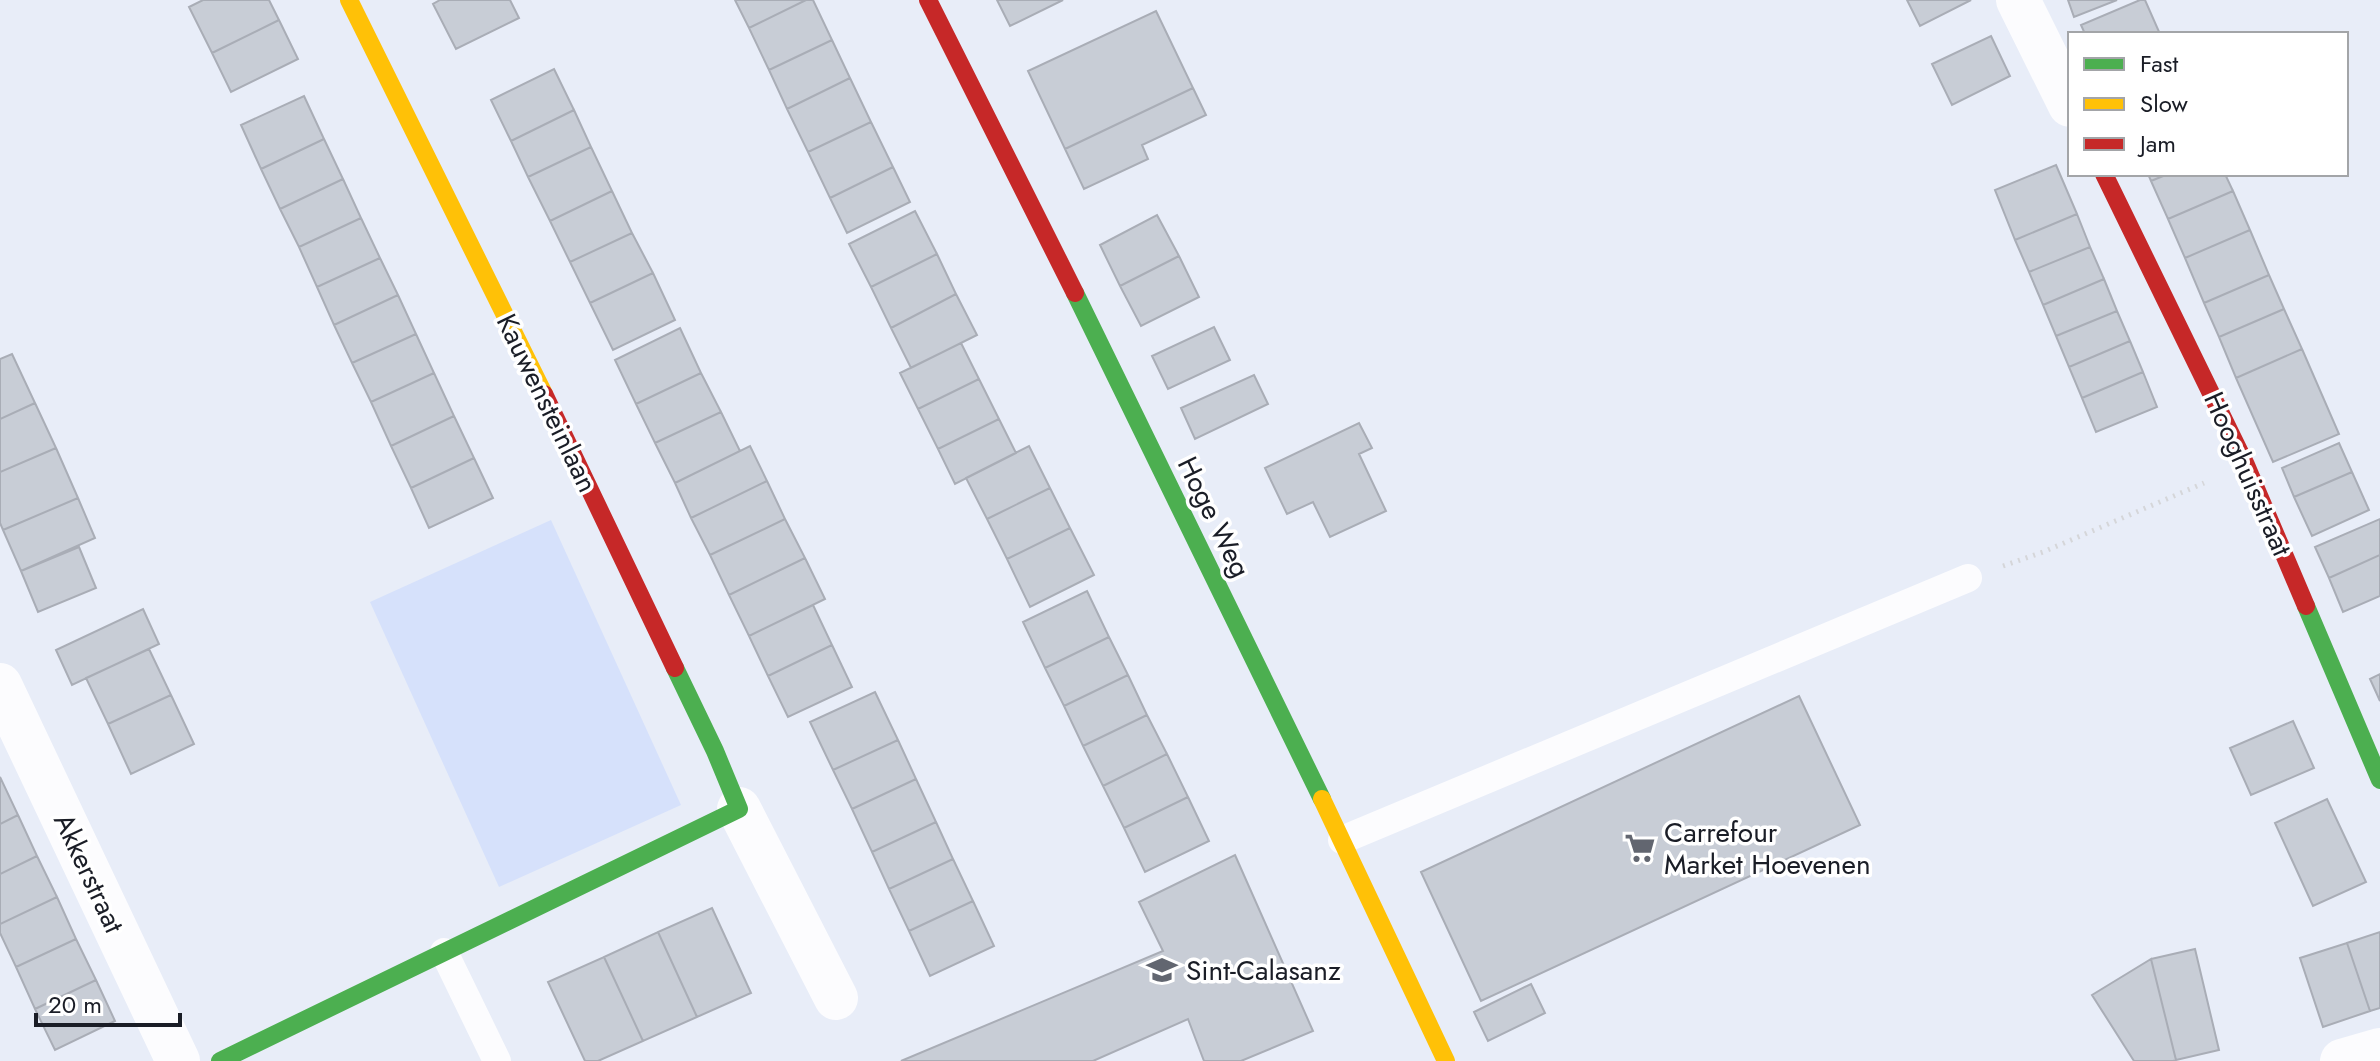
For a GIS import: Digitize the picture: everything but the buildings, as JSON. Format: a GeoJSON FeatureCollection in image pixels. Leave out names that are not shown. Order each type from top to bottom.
{"type":"FeatureCollection","features":[{"type":"Feature","properties":{"kind":"street","name":"Kauwensteinlaan"},"geometry":{"type":"LineString","coordinates":[[349,0],[535,375],[715,751],[739,809],[836,998]]}},
{"type":"Feature","properties":{"kind":"street","name":"Hoge Weg"},"geometry":{"type":"LineString","coordinates":[[928,0],[1077,297],[1342,840],[1446,1061]]}},
{"type":"Feature","properties":{"kind":"street"},"geometry":{"type":"LineString","coordinates":[[2018,0],[2068,101]]}},
{"type":"Feature","properties":{"kind":"street","name":"Hooghuisstraat"},"geometry":{"type":"LineString","coordinates":[[2105,176],[2246,465],[2380,780]]}},
{"type":"Feature","properties":{"kind":"street","name":"Akkerstraat"},"geometry":{"type":"LineString","coordinates":[[0,685],[178,1061]]}},
{"type":"Feature","properties":{"kind":"street"},"geometry":{"type":"LineString","coordinates":[[220,1061],[739,809]]}},
{"type":"Feature","properties":{"kind":"street"},"geometry":{"type":"LineString","coordinates":[[2342,1061],[2380,1050]]}},
{"type":"Feature","properties":{"kind":"lane"},"geometry":{"type":"LineString","coordinates":[[1342,840],[1968,578]]}},
{"type":"Feature","properties":{"kind":"lane"},"geometry":{"type":"LineString","coordinates":[[444,952],[497,1061]]}},
{"type":"Feature","properties":{"kind":"path"},"geometry":{"type":"LineString","coordinates":[[1968,578],[2043,552],[2246,465]]}},
{"type":"Feature","properties":{"kind":"shaded area"},"geometry":{"type":"Polygon","coordinates":[[[551,520],[681,805],[499,887],[370,602],[551,520]]]}},
{"type":"Feature","properties":{"kind":"traffic: fast"},"geometry":{"type":"LineString","coordinates":[[1075,293],[1322,799]]}},
{"type":"Feature","properties":{"kind":"traffic: fast"},"geometry":{"type":"LineString","coordinates":[[2306,606],[2380,780]]}},
{"type":"Feature","properties":{"kind":"traffic: fast"},"geometry":{"type":"LineString","coordinates":[[220,1061],[739,809],[675,668]]}},
{"type":"Feature","properties":{"kind":"traffic: slow"},"geometry":{"type":"LineString","coordinates":[[349,0],[544,394]]}},
{"type":"Feature","properties":{"kind":"traffic: slow"},"geometry":{"type":"LineString","coordinates":[[1322,799],[1446,1061]]}},
{"type":"Feature","properties":{"kind":"traffic: jam"},"geometry":{"type":"LineString","coordinates":[[928,0],[1075,293]]}},
{"type":"Feature","properties":{"kind":"traffic: jam"},"geometry":{"type":"LineString","coordinates":[[2105,176],[2246,465],[2306,606]]}},
{"type":"Feature","properties":{"kind":"traffic: jam"},"geometry":{"type":"LineString","coordinates":[[544,394],[675,668]]}},
{"type":"Feature","properties":{"kind":"place","name":"Carrefour Market Hoevenen"},"geometry":{"type":"Point","coordinates":[1640,848]}},
{"type":"Feature","properties":{"kind":"place","name":"Sint-Calasanz"},"geometry":{"type":"Point","coordinates":[1162,970]}}]}
